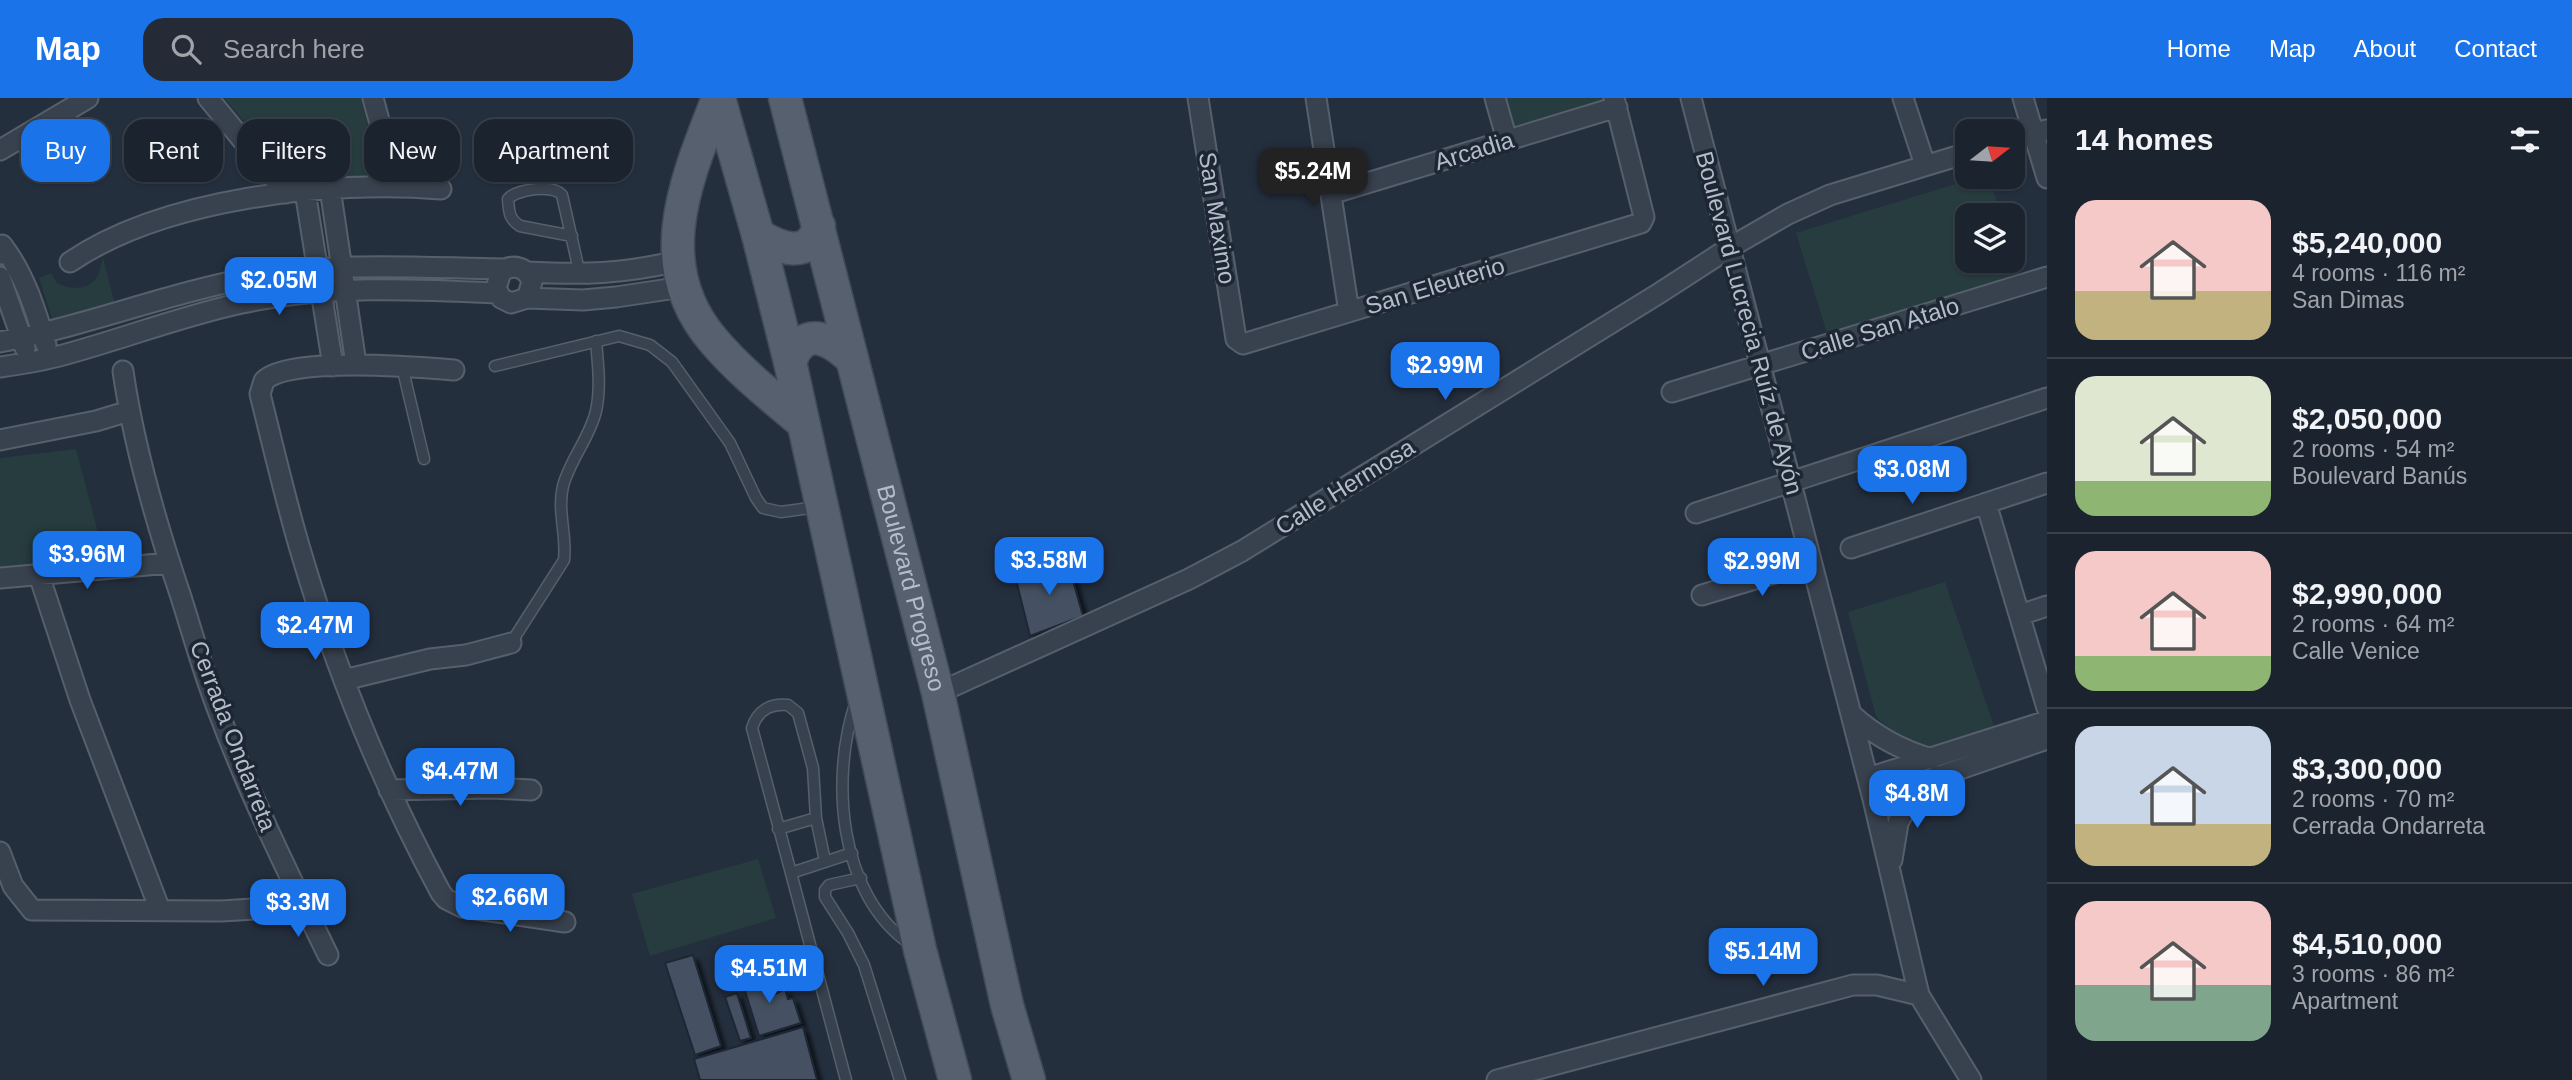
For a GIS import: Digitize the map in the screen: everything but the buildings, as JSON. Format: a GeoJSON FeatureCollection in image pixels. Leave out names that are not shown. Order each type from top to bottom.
{"type":"FeatureCollection","features":[{"type":"Feature","properties":{"kind":"main road"},"geometry":{"type":"LineString","coordinates":[[718,98],[758,235],[790,362],[920,950],[954,1080]]}},
{"type":"Feature","properties":{"kind":"main road"},"geometry":{"type":"LineString","coordinates":[[718,98],[683,194],[678,226],[681,274],[698,319],[712,339],[803,423]]}},
{"type":"Feature","properties":{"kind":"main road","name":"Boulevard Progreso"},"geometry":{"type":"LineString","coordinates":[[785,98],[938,693],[1007,1005],[1029,1080]]}},
{"type":"Feature","properties":{"kind":"main road"},"geometry":{"type":"LineString","coordinates":[[758,235],[783,248],[795,249],[808,245],[816,237],[819,226]]}},
{"type":"Feature","properties":{"kind":"main road"},"geometry":{"type":"LineString","coordinates":[[790,362],[795,349],[806,339],[817,338],[830,342],[852,359]]}},
{"type":"Feature","properties":{"kind":"street"},"geometry":{"type":"LineString","coordinates":[[0,150],[88,98]]}},
{"type":"Feature","properties":{"kind":"street"},"geometry":{"type":"LineString","coordinates":[[208,98],[296,192],[318,268],[333,366]]}},
{"type":"Feature","properties":{"kind":"street"},"geometry":{"type":"LineString","coordinates":[[373,98],[397,187]]}},
{"type":"Feature","properties":{"kind":"street","name":"San Maximo"},"geometry":{"type":"LineString","coordinates":[[1198,98],[1236,339]]}},
{"type":"Feature","properties":{"kind":"street"},"geometry":{"type":"LineString","coordinates":[[1316,98],[1349,312]]}},
{"type":"Feature","properties":{"kind":"street"},"geometry":{"type":"LineString","coordinates":[[1495,98],[1507,140]]}},
{"type":"Feature","properties":{"kind":"street","name":"Boulevard Lucrecia Ruíz de Ayón"},"geometry":{"type":"LineString","coordinates":[[1691,98],[1891,868],[1919,995],[1971,1080]]}},
{"type":"Feature","properties":{"kind":"street"},"geometry":{"type":"LineString","coordinates":[[1903,98],[1925,165]]}},
{"type":"Feature","properties":{"kind":"street"},"geometry":{"type":"LineString","coordinates":[[2022,98],[2041,132],[2047,177]]}},
{"type":"Feature","properties":{"kind":"street","name":"San Eleuterio"},"geometry":{"type":"LineString","coordinates":[[1236,339],[1243,344],[1641,223],[1644,216],[1615,103]]}},
{"type":"Feature","properties":{"kind":"street","name":"Arcadia"},"geometry":{"type":"LineString","coordinates":[[1331,194],[1507,140],[1615,103]]}},
{"type":"Feature","properties":{"kind":"street","name":"Calle Hermosa"},"geometry":{"type":"LineString","coordinates":[[938,693],[1189,579],[1242,551],[1728,248],[1813,202],[1955,156]]}},
{"type":"Feature","properties":{"kind":"street"},"geometry":{"type":"LineString","coordinates":[[69,262],[109,238],[136,226],[217,206],[330,188],[397,187],[441,190]]}},
{"type":"Feature","properties":{"kind":"street"},"geometry":{"type":"LineString","coordinates":[[330,188],[356,364]]}},
{"type":"Feature","properties":{"kind":"street"},"geometry":{"type":"LineString","coordinates":[[4,254],[35,306],[50,359]]}},
{"type":"Feature","properties":{"kind":"street"},"geometry":{"type":"LineString","coordinates":[[0,342],[232,282],[318,268],[517,267],[527,272],[580,275],[634,271],[681,274]]}},
{"type":"Feature","properties":{"kind":"street"},"geometry":{"type":"LineString","coordinates":[[498,293],[498,277],[505,269]]}},
{"type":"Feature","properties":{"kind":"street"},"geometry":{"type":"LineString","coordinates":[[527,272],[531,288],[527,298]]}},
{"type":"Feature","properties":{"kind":"street"},"geometry":{"type":"LineString","coordinates":[[0,367],[50,359],[213,309],[275,297],[381,288],[498,293],[511,303],[527,298],[583,300],[681,274]]}},
{"type":"Feature","properties":{"kind":"street"},"geometry":{"type":"LineString","coordinates":[[0,277],[30,362]]}},
{"type":"Feature","properties":{"kind":"street","name":"Calle San Atalo"},"geometry":{"type":"LineString","coordinates":[[1672,392],[2047,277]]}},
{"type":"Feature","properties":{"kind":"street"},"geometry":{"type":"LineString","coordinates":[[454,370],[356,364],[278,372],[264,381],[260,394],[299,548],[344,680],[389,790],[441,893],[450,902],[462,907],[565,922]]}},
{"type":"Feature","properties":{"kind":"street","name":"Cerrada Ondarreta"},"geometry":{"type":"LineString","coordinates":[[123,371],[128,411],[170,563],[218,712],[258,809],[328,955]]}},
{"type":"Feature","properties":{"kind":"street"},"geometry":{"type":"LineString","coordinates":[[1696,513],[2047,398]]}},
{"type":"Feature","properties":{"kind":"street"},"geometry":{"type":"LineString","coordinates":[[0,440],[96,421],[128,411]]}},
{"type":"Feature","properties":{"kind":"street"},"geometry":{"type":"LineString","coordinates":[[1851,548],[2047,483]]}},
{"type":"Feature","properties":{"kind":"street"},"geometry":{"type":"LineString","coordinates":[[1986,503],[2047,708]]}},
{"type":"Feature","properties":{"kind":"street"},"geometry":{"type":"LineString","coordinates":[[1702,595],[1811,562]]}},
{"type":"Feature","properties":{"kind":"street"},"geometry":{"type":"LineString","coordinates":[[0,579],[170,563]]}},
{"type":"Feature","properties":{"kind":"street"},"geometry":{"type":"LineString","coordinates":[[39,575],[80,700],[160,910]]}},
{"type":"Feature","properties":{"kind":"street"},"geometry":{"type":"LineString","coordinates":[[2020,615],[2047,606]]}},
{"type":"Feature","properties":{"kind":"street"},"geometry":{"type":"LineString","coordinates":[[344,680],[511,643]]}},
{"type":"Feature","properties":{"kind":"street"},"geometry":{"type":"LineString","coordinates":[[1850,713],[1878,737],[1907,751],[1941,762]]}},
{"type":"Feature","properties":{"kind":"street"},"geometry":{"type":"LineString","coordinates":[[1891,868],[1898,823],[1919,782],[1941,762],[2047,721]]}},
{"type":"Feature","properties":{"kind":"street"},"geometry":{"type":"LineString","coordinates":[[1868,778],[2047,739]]}},
{"type":"Feature","properties":{"kind":"street"},"geometry":{"type":"LineString","coordinates":[[1873,799],[1919,782]]}},
{"type":"Feature","properties":{"kind":"street"},"geometry":{"type":"LineString","coordinates":[[389,790],[531,790]]}},
{"type":"Feature","properties":{"kind":"street"},"geometry":{"type":"LineString","coordinates":[[0,852],[13,886],[32,909],[221,911],[304,906]]}},
{"type":"Feature","properties":{"kind":"street"},"geometry":{"type":"LineString","coordinates":[[1497,1080],[1853,985],[1877,985],[1919,995]]}},
{"type":"Feature","properties":{"kind":"lane"},"geometry":{"type":"LineString","coordinates":[[572,236],[520,226],[513,221],[509,213],[508,199],[521,192],[553,188],[559,191],[562,195],[572,236],[580,275]]}},
{"type":"Feature","properties":{"kind":"lane"},"geometry":{"type":"LineString","coordinates":[[495,366],[619,336],[650,345],[672,362],[730,443],[763,508],[780,512],[821,507]]}},
{"type":"Feature","properties":{"kind":"lane"},"geometry":{"type":"LineString","coordinates":[[511,643],[564,561],[565,545],[559,505],[564,482],[596,413],[599,383],[596,341]]}},
{"type":"Feature","properties":{"kind":"lane"},"geometry":{"type":"LineString","coordinates":[[401,365],[424,458]]}},
{"type":"Feature","properties":{"kind":"lane"},"geometry":{"type":"LineString","coordinates":[[860,687],[849,721],[841,774],[842,804],[852,853],[873,906],[899,936],[920,950]]}},
{"type":"Feature","properties":{"kind":"lane"},"geometry":{"type":"LineString","coordinates":[[825,861],[816,818],[815,780],[798,713],[788,705],[767,708],[755,718],[752,728],[846,1080]]}},
{"type":"Feature","properties":{"kind":"lane"},"geometry":{"type":"LineString","coordinates":[[778,829],[816,818]]}},
{"type":"Feature","properties":{"kind":"lane"},"geometry":{"type":"LineString","coordinates":[[791,873],[852,853]]}},
{"type":"Feature","properties":{"kind":"lane"},"geometry":{"type":"LineString","coordinates":[[861,878],[829,885],[825,890],[825,897],[864,965],[900,1080]]}},
{"type":"Feature","properties":{"kind":"green space"},"geometry":{"type":"Polygon","coordinates":[[[224,98],[361,98],[366,119],[364,180],[350,181],[350,119],[242,119],[224,98]]]}},
{"type":"Feature","properties":{"kind":"green space"},"geometry":{"type":"Polygon","coordinates":[[[1506,98],[1602,98],[1604,103],[1514,128],[1506,98]]]}},
{"type":"Feature","properties":{"kind":"green space"},"geometry":{"type":"Polygon","coordinates":[[[1955,184],[1955,189],[1993,189],[1997,203],[1955,203],[1955,273],[2019,273],[2020,276],[1828,336],[1796,233],[1955,184]]]}},
{"type":"Feature","properties":{"kind":"green space"},"geometry":{"type":"Polygon","coordinates":[[[103,258],[115,304],[54,325],[39,278],[51,273],[57,283],[79,288],[90,284],[98,275],[103,258]]]}},
{"type":"Feature","properties":{"kind":"green space"},"geometry":{"type":"Polygon","coordinates":[[[76,449],[107,566],[0,576],[0,458],[76,449]]]}},
{"type":"Feature","properties":{"kind":"green space"},"geometry":{"type":"Polygon","coordinates":[[[1945,582],[1995,729],[1932,747],[1905,741],[1876,716],[1848,612],[1945,582]]]}},
{"type":"Feature","properties":{"kind":"green space"},"geometry":{"type":"Polygon","coordinates":[[[758,859],[776,918],[650,956],[632,894],[758,859]]]}}]}
